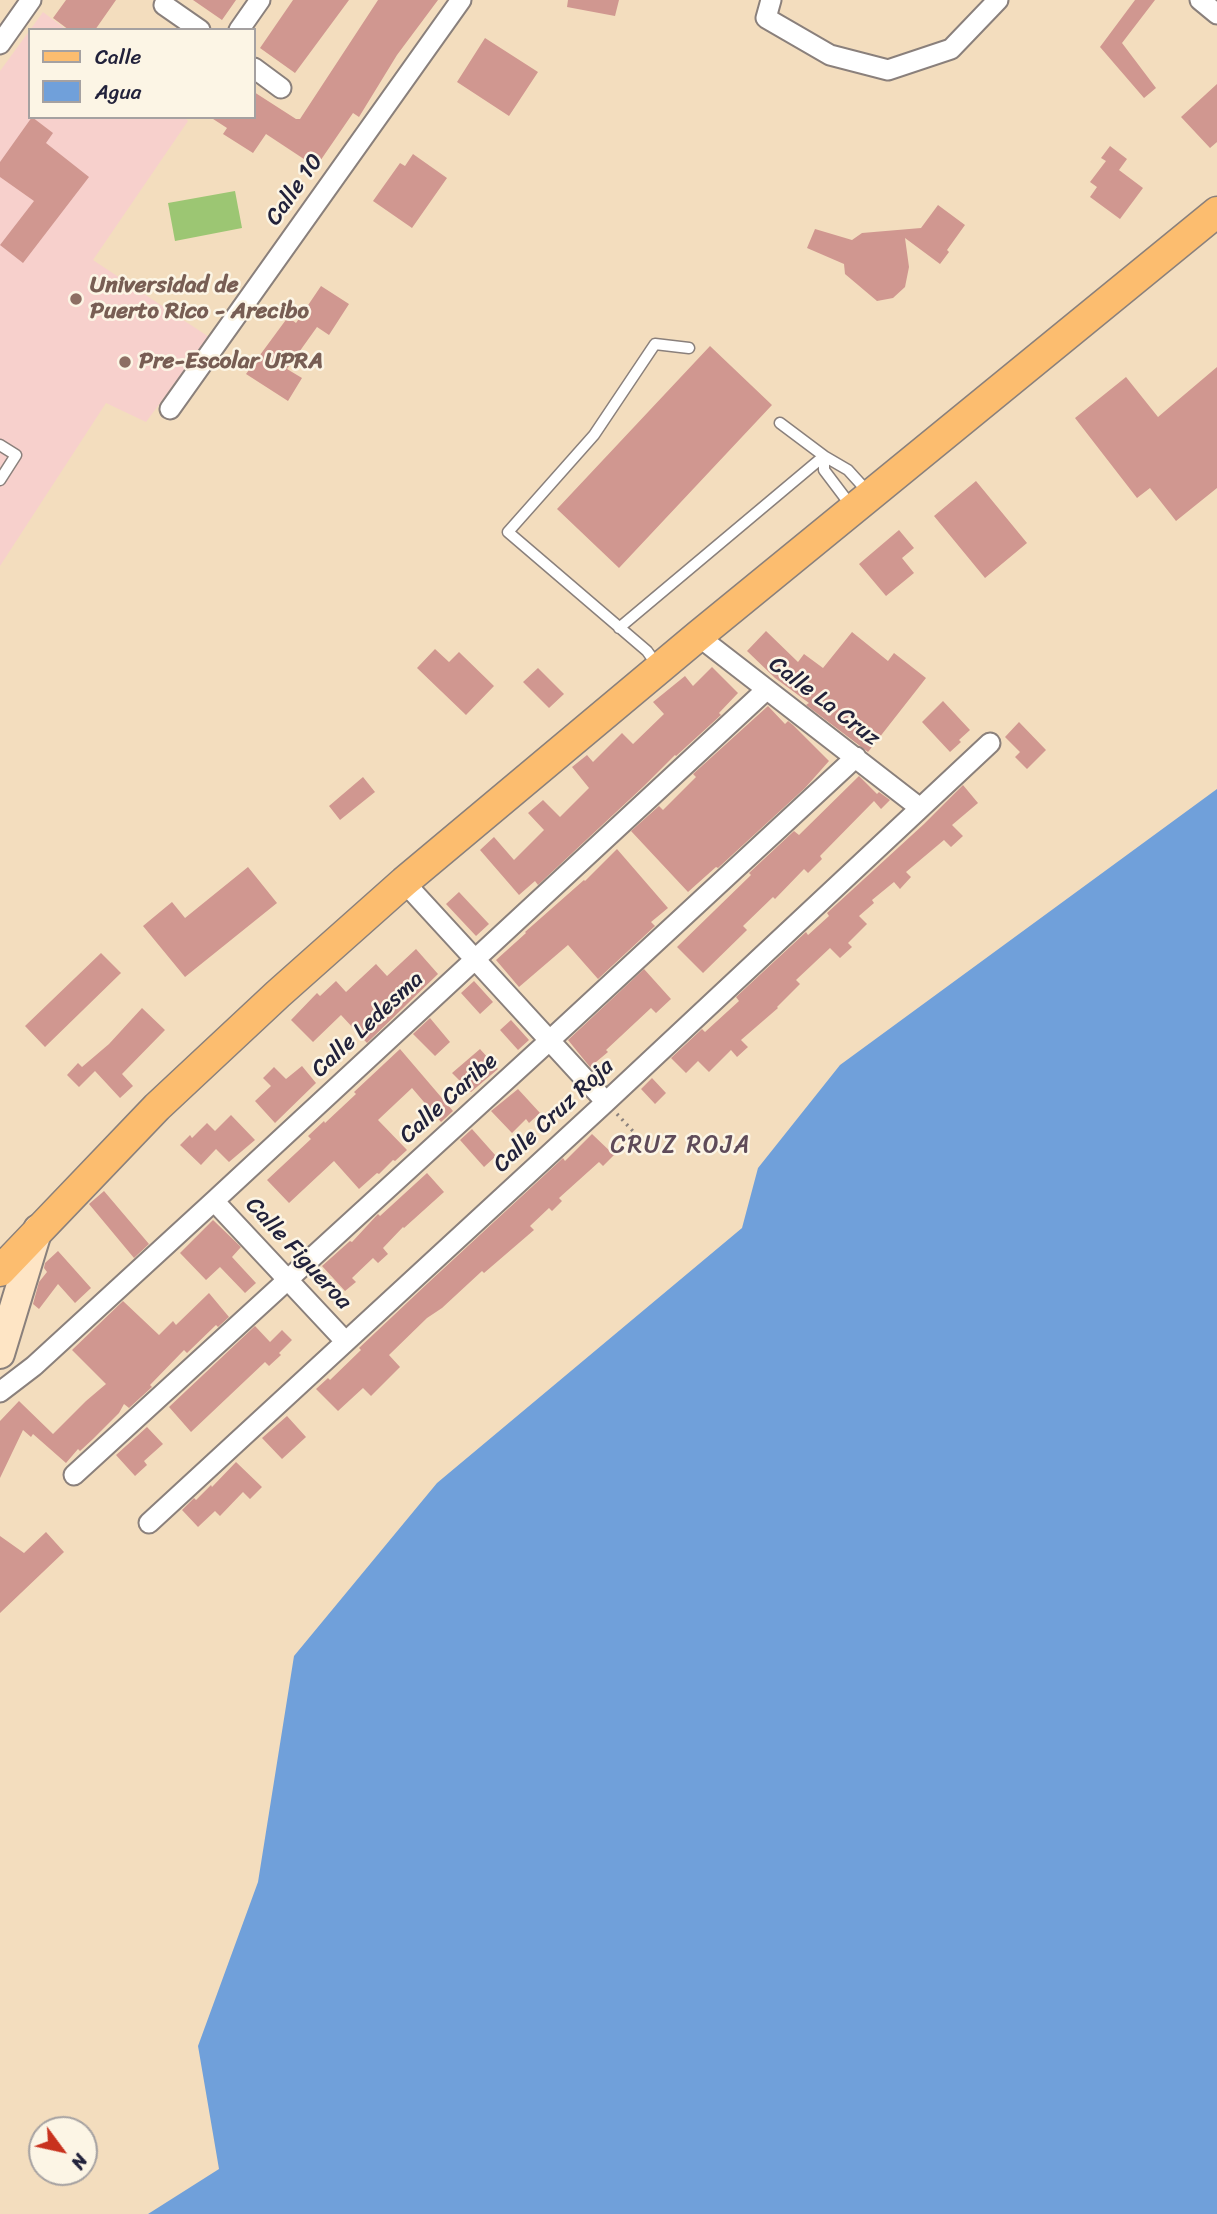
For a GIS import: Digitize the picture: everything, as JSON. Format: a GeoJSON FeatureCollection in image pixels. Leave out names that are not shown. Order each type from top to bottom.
{"type":"FeatureCollection","features":[{"type":"Feature","properties":{"kind":"main road"},"geometry":{"type":"LineString","coordinates":[[0,1271],[157,1107],[404,882],[698,636],[1217,212]]}},
{"type":"Feature","properties":{"kind":"street"},"geometry":{"type":"LineString","coordinates":[[0,44],[32,0]]}},
{"type":"Feature","properties":{"kind":"street"},"geometry":{"type":"LineString","coordinates":[[240,28],[260,0]]}},
{"type":"Feature","properties":{"kind":"street","name":"Calle 10"},"geometry":{"type":"LineString","coordinates":[[170,408],[461,0]]}},
{"type":"Feature","properties":{"kind":"street"},"geometry":{"type":"LineString","coordinates":[[771,0],[766,18],[830,55],[888,71],[951,50],[998,0]]}},
{"type":"Feature","properties":{"kind":"street"},"geometry":{"type":"LineString","coordinates":[[1200,0],[1217,13]]}},
{"type":"Feature","properties":{"kind":"street"},"geometry":{"type":"LineString","coordinates":[[164,5],[197,28]]}},
{"type":"Feature","properties":{"kind":"street"},"geometry":{"type":"LineString","coordinates":[[256,70],[281,89]]}},
{"type":"Feature","properties":{"kind":"street","name":"Calle La Cruz"},"geometry":{"type":"LineString","coordinates":[[698,636],[920,808]]}},
{"type":"Feature","properties":{"kind":"street","name":"Calle Ledesma"},"geometry":{"type":"LineString","coordinates":[[0,1392],[34,1366],[766,690]]}},
{"type":"Feature","properties":{"kind":"street","name":"Calle Cruz Roja"},"geometry":{"type":"LineString","coordinates":[[149,1523],[990,743]]}},
{"type":"Feature","properties":{"kind":"street","name":"Calle Caribe"},"geometry":{"type":"LineString","coordinates":[[74,1475],[856,757]]}},
{"type":"Feature","properties":{"kind":"street"},"geometry":{"type":"LineString","coordinates":[[404,882],[606,1102]]}},
{"type":"Feature","properties":{"kind":"street","name":"Calle Figueroa"},"geometry":{"type":"LineString","coordinates":[[214,1201],[345,1341]]}},
{"type":"Feature","properties":{"kind":"street"},"geometry":{"type":"LineString","coordinates":[[0,1354],[38,1229]]}},
{"type":"Feature","properties":{"kind":"lane"},"geometry":{"type":"LineString","coordinates":[[660,668],[646,651],[508,532],[594,435],[654,344],[689,348]]}},
{"type":"Feature","properties":{"kind":"lane"},"geometry":{"type":"LineString","coordinates":[[780,423],[824,456],[848,470],[862,502]]}},
{"type":"Feature","properties":{"kind":"lane"},"geometry":{"type":"LineString","coordinates":[[0,445],[16,455],[0,480]]}},
{"type":"Feature","properties":{"kind":"lane"},"geometry":{"type":"LineString","coordinates":[[824,456],[824,470],[862,502]]}},
{"type":"Feature","properties":{"kind":"lane"},"geometry":{"type":"LineString","coordinates":[[619,628],[824,456]]}},
{"type":"Feature","properties":{"kind":"path"},"geometry":{"type":"LineString","coordinates":[[606,1102],[643,1143]]}},
{"type":"Feature","properties":{"kind":"shaded area"},"geometry":{"type":"Polygon","coordinates":[[[43,12],[64,28],[31,28],[43,12]]]}},
{"type":"Feature","properties":{"kind":"shaded area","name":"Universidad de Puerto Rico - Arecibo"},"geometry":{"type":"Polygon","coordinates":[[[28,33],[28,119],[188,121],[93,260],[209,337],[146,422],[106,403],[0,566],[0,71],[28,33]]]}},
{"type":"Feature","properties":{"kind":"green space"},"geometry":{"type":"Polygon","coordinates":[[[235,191],[242,228],[175,241],[168,203],[235,191]]]}},
{"type":"Feature","properties":{"kind":"water"},"geometry":{"type":"Polygon","coordinates":[[[1217,789],[1217,2214],[148,2214],[219,2169],[198,2046],[258,1882],[294,1656],[437,1483],[742,1228],[758,1168],[840,1065],[1217,789]]]}},
{"type":"Feature","properties":{"kind":"building"},"geometry":{"type":"Polygon","coordinates":[[[66,0],[116,0],[96,28],[66,28],[53,18],[66,0]]]}},
{"type":"Feature","properties":{"kind":"building"},"geometry":{"type":"Polygon","coordinates":[[[193,0],[236,0],[222,20],[193,0]]]}},
{"type":"Feature","properties":{"kind":"building"},"geometry":{"type":"Polygon","coordinates":[[[293,0],[349,0],[295,73],[260,48],[293,0]]]}},
{"type":"Feature","properties":{"kind":"building"},"geometry":{"type":"Polygon","coordinates":[[[378,0],[438,0],[397,55],[359,117],[353,113],[316,167],[266,134],[253,153],[223,134],[227,128],[213,119],[256,119],[256,93],[300,119],[378,0]]]}},
{"type":"Feature","properties":{"kind":"building"},"geometry":{"type":"Polygon","coordinates":[[[568,0],[619,0],[615,16],[567,7],[568,0]]]}},
{"type":"Feature","properties":{"kind":"building"},"geometry":{"type":"Polygon","coordinates":[[[1135,0],[1155,0],[1122,43],[1156,88],[1144,98],[1100,47],[1135,0]]]}},
{"type":"Feature","properties":{"kind":"building"},"geometry":{"type":"Polygon","coordinates":[[[485,38],[538,72],[509,116],[457,82],[485,38]]]}},
{"type":"Feature","properties":{"kind":"building"},"geometry":{"type":"Polygon","coordinates":[[[1217,84],[1217,142],[1210,148],[1181,117],[1217,84]]]}},
{"type":"Feature","properties":{"kind":"building"},"geometry":{"type":"Polygon","coordinates":[[[31,119],[35,119],[53,133],[46,143],[89,177],[23,263],[0,245],[34,201],[0,177],[0,162],[31,119]]]}},
{"type":"Feature","properties":{"kind":"building"},"geometry":{"type":"Polygon","coordinates":[[[1110,146],[1127,159],[1119,170],[1143,188],[1120,219],[1090,197],[1097,187],[1090,182],[1106,161],[1101,158],[1110,146]]]}},
{"type":"Feature","properties":{"kind":"building"},"geometry":{"type":"Polygon","coordinates":[[[413,154],[447,178],[412,228],[373,201],[400,163],[405,166],[413,154]]]}},
{"type":"Feature","properties":{"kind":"building"},"geometry":{"type":"Polygon","coordinates":[[[938,205],[965,225],[940,264],[905,238],[909,267],[905,287],[893,298],[877,301],[845,274],[844,264],[807,248],[815,229],[852,240],[862,233],[921,228],[938,205]]]}},
{"type":"Feature","properties":{"kind":"building"},"geometry":{"type":"Polygon","coordinates":[[[321,286],[349,304],[329,335],[317,327],[287,369],[302,378],[288,401],[246,374],[288,317],[296,323],[321,286]]]}},
{"type":"Feature","properties":{"kind":"building"},"geometry":{"type":"Polygon","coordinates":[[[710,346],[772,405],[619,568],[557,509],[710,346]]]}},
{"type":"Feature","properties":{"kind":"building"},"geometry":{"type":"Polygon","coordinates":[[[1217,367],[1217,488],[1176,521],[1150,488],[1137,498],[1075,418],[1126,377],[1158,417],[1217,367]]]}},
{"type":"Feature","properties":{"kind":"building"},"geometry":{"type":"Polygon","coordinates":[[[976,481],[1027,543],[985,578],[934,516],[976,481]]]}},
{"type":"Feature","properties":{"kind":"building"},"geometry":{"type":"Polygon","coordinates":[[[899,530],[914,548],[902,558],[914,573],[886,596],[859,564],[899,530]]]}},
{"type":"Feature","properties":{"kind":"building"},"geometry":{"type":"Polygon","coordinates":[[[766,631],[798,662],[804,654],[823,668],[852,632],[888,661],[894,653],[926,678],[868,752],[806,705],[809,703],[775,678],[747,651],[766,631]]]}},
{"type":"Feature","properties":{"kind":"building"},"geometry":{"type":"Polygon","coordinates":[[[435,649],[449,662],[459,652],[494,686],[466,715],[417,668],[435,649]]]}},
{"type":"Feature","properties":{"kind":"building"},"geometry":{"type":"Polygon","coordinates":[[[712,667],[738,693],[719,713],[721,715],[538,885],[535,881],[519,895],[480,850],[494,837],[514,860],[544,830],[528,813],[543,800],[560,817],[589,788],[572,767],[587,755],[593,762],[622,733],[633,744],[664,714],[653,702],[685,676],[693,686],[712,667]]]}},
{"type":"Feature","properties":{"kind":"building"},"geometry":{"type":"Polygon","coordinates":[[[538,668],[564,694],[549,708],[523,682],[538,668]]]}},
{"type":"Feature","properties":{"kind":"building"},"geometry":{"type":"Polygon","coordinates":[[[943,701],[970,730],[950,752],[922,722],[943,701]]]}},
{"type":"Feature","properties":{"kind":"building"},"geometry":{"type":"Polygon","coordinates":[[[768,706],[785,724],[788,721],[793,725],[829,761],[805,788],[688,892],[631,831],[659,806],[663,810],[696,777],[693,774],[768,706]]]}},
{"type":"Feature","properties":{"kind":"building"},"geometry":{"type":"Polygon","coordinates":[[[1019,722],[1046,750],[1027,769],[1015,757],[1020,752],[1005,737],[1019,722]]]}},
{"type":"Feature","properties":{"kind":"building"},"geometry":{"type":"Polygon","coordinates":[[[859,776],[877,794],[879,792],[890,800],[881,809],[874,801],[820,856],[822,859],[808,873],[804,869],[775,899],[773,897],[743,926],[747,930],[703,973],[677,947],[751,875],[749,873],[794,831],[799,835],[859,776]]]}},
{"type":"Feature","properties":{"kind":"building"},"geometry":{"type":"Polygon","coordinates":[[[363,777],[375,792],[340,820],[329,806],[363,777]]]}},
{"type":"Feature","properties":{"kind":"building"},"geometry":{"type":"Polygon","coordinates":[[[963,785],[978,803],[952,825],[963,836],[951,847],[944,840],[906,872],[911,877],[900,889],[894,882],[872,900],[874,903],[859,916],[867,924],[848,943],[852,947],[840,958],[830,948],[796,980],[800,984],[778,1008],[741,1040],[748,1047],[737,1057],[731,1050],[709,1072],[698,1061],[686,1073],[671,1058],[702,1029],[705,1032],[739,1001],[736,997],[806,932],[808,935],[829,916],[827,913],[963,785]]]}},
{"type":"Feature","properties":{"kind":"building"},"geometry":{"type":"Polygon","coordinates":[[[617,849],[668,908],[651,922],[655,926],[598,979],[568,945],[519,987],[496,960],[617,849]]]}},
{"type":"Feature","properties":{"kind":"building"},"geometry":{"type":"Polygon","coordinates":[[[248,867],[277,903],[185,977],[143,926],[172,902],[185,918],[248,867]]]}},
{"type":"Feature","properties":{"kind":"building"},"geometry":{"type":"Polygon","coordinates":[[[459,892],[489,924],[476,936],[446,904],[459,892]]]}},
{"type":"Feature","properties":{"kind":"building"},"geometry":{"type":"Polygon","coordinates":[[[416,949],[438,974],[367,1043],[341,1015],[313,1042],[291,1020],[317,993],[320,996],[336,981],[346,992],[376,964],[387,976],[416,949]]]}},
{"type":"Feature","properties":{"kind":"building"},"geometry":{"type":"Polygon","coordinates":[[[101,953],[121,973],[45,1047],[25,1026],[101,953]]]}},
{"type":"Feature","properties":{"kind":"building"},"geometry":{"type":"Polygon","coordinates":[[[644,969],[671,999],[656,1013],[651,1008],[590,1067],[568,1040],[644,969]]]}},
{"type":"Feature","properties":{"kind":"building"},"geometry":{"type":"Polygon","coordinates":[[[474,981],[493,1002],[480,1014],[461,993],[474,981]]]}},
{"type":"Feature","properties":{"kind":"building"},"geometry":{"type":"Polygon","coordinates":[[[142,1008],[165,1030],[122,1074],[133,1086],[120,1098],[95,1071],[79,1087],[67,1075],[78,1063],[82,1067],[109,1044],[142,1008]]]}},
{"type":"Feature","properties":{"kind":"building"},"geometry":{"type":"Polygon","coordinates":[[[430,1018],[450,1042],[435,1056],[413,1034],[430,1018]]]}},
{"type":"Feature","properties":{"kind":"building"},"geometry":{"type":"Polygon","coordinates":[[[511,1020],[529,1040],[518,1050],[500,1030],[511,1020]]]}},
{"type":"Feature","properties":{"kind":"building"},"geometry":{"type":"Polygon","coordinates":[[[400,1049],[453,1111],[441,1122],[412,1088],[378,1120],[407,1150],[359,1189],[334,1161],[289,1203],[267,1180],[311,1139],[308,1136],[356,1094],[354,1092],[400,1049]]]}},
{"type":"Feature","properties":{"kind":"building"},"geometry":{"type":"Polygon","coordinates":[[[480,1049],[498,1069],[471,1092],[452,1073],[480,1049]]]}},
{"type":"Feature","properties":{"kind":"building"},"geometry":{"type":"Polygon","coordinates":[[[302,1066],[316,1083],[275,1123],[255,1101],[271,1086],[263,1078],[274,1067],[286,1079],[302,1066]]]}},
{"type":"Feature","properties":{"kind":"building"},"geometry":{"type":"Polygon","coordinates":[[[652,1078],[666,1093],[655,1104],[641,1089],[652,1078]]]}},
{"type":"Feature","properties":{"kind":"building"},"geometry":{"type":"Polygon","coordinates":[[[518,1089],[540,1113],[529,1123],[526,1119],[512,1133],[491,1111],[518,1089]]]}},
{"type":"Feature","properties":{"kind":"building"},"geometry":{"type":"Polygon","coordinates":[[[231,1115],[255,1140],[229,1162],[216,1149],[201,1165],[180,1145],[190,1135],[192,1138],[207,1123],[215,1131],[231,1115]]]}},
{"type":"Feature","properties":{"kind":"building"},"geometry":{"type":"Polygon","coordinates":[[[472,1129],[496,1156],[484,1167],[460,1140],[472,1129]]]}},
{"type":"Feature","properties":{"kind":"building"},"geometry":{"type":"Polygon","coordinates":[[[592,1134],[614,1155],[603,1166],[599,1162],[559,1198],[562,1201],[552,1211],[549,1208],[530,1226],[534,1230],[427,1318],[389,1355],[400,1367],[371,1396],[363,1388],[338,1411],[316,1389],[328,1378],[330,1380],[361,1350],[359,1348],[428,1283],[592,1134]]]}},
{"type":"Feature","properties":{"kind":"building"},"geometry":{"type":"Polygon","coordinates":[[[427,1173],[444,1192],[383,1248],[388,1254],[378,1263],[373,1258],[352,1278],[356,1282],[345,1291],[322,1266],[427,1173]]]}},
{"type":"Feature","properties":{"kind":"building"},"geometry":{"type":"Polygon","coordinates":[[[104,1191],[149,1244],[134,1258],[89,1204],[104,1191]]]}},
{"type":"Feature","properties":{"kind":"building"},"geometry":{"type":"Polygon","coordinates":[[[213,1220],[241,1247],[232,1257],[256,1283],[245,1293],[220,1267],[206,1280],[180,1253],[213,1220]]]}},
{"type":"Feature","properties":{"kind":"building"},"geometry":{"type":"Polygon","coordinates":[[[58,1251],[91,1288],[75,1303],[58,1284],[39,1309],[33,1304],[39,1282],[47,1272],[45,1263],[58,1251]]]}},
{"type":"Feature","properties":{"kind":"building"},"geometry":{"type":"Polygon","coordinates":[[[209,1293],[229,1317],[218,1327],[216,1325],[187,1353],[184,1350],[150,1385],[152,1387],[129,1408],[124,1404],[119,1413],[66,1463],[33,1434],[31,1437],[23,1430],[0,1478],[0,1421],[19,1401],[53,1434],[106,1384],[72,1350],[123,1301],[159,1335],[173,1321],[176,1325],[209,1293]]]}},
{"type":"Feature","properties":{"kind":"building"},"geometry":{"type":"Polygon","coordinates":[[[255,1326],[270,1342],[282,1330],[292,1340],[269,1366],[265,1362],[191,1432],[169,1407],[255,1326]]]}},
{"type":"Feature","properties":{"kind":"building"},"geometry":{"type":"Polygon","coordinates":[[[287,1416],[306,1437],[282,1459],[262,1438],[287,1416]]]}},
{"type":"Feature","properties":{"kind":"building"},"geometry":{"type":"Polygon","coordinates":[[[147,1427],[163,1444],[144,1461],[147,1465],[135,1476],[116,1455],[147,1427]]]}},
{"type":"Feature","properties":{"kind":"building"},"geometry":{"type":"Polygon","coordinates":[[[236,1462],[262,1487],[250,1499],[243,1492],[220,1516],[215,1511],[198,1527],[182,1510],[211,1485],[212,1487],[236,1462]]]}},
{"type":"Feature","properties":{"kind":"building"},"geometry":{"type":"Polygon","coordinates":[[[46,1532],[64,1552],[0,1613],[0,1536],[24,1553],[46,1532]]]}},
{"type":"Feature","properties":{"kind":"place","name":"Universidad de Puerto Rico - Arecibo"},"geometry":{"type":"Point","coordinates":[76,299]}},
{"type":"Feature","properties":{"kind":"place","name":"Pre-Escolar UPRA"},"geometry":{"type":"Point","coordinates":[125,362]}},
{"type":"Feature","properties":{"kind":"district","name":"CRUZ ROJA"},"geometry":{"type":"Point","coordinates":[681,1146]}}]}
